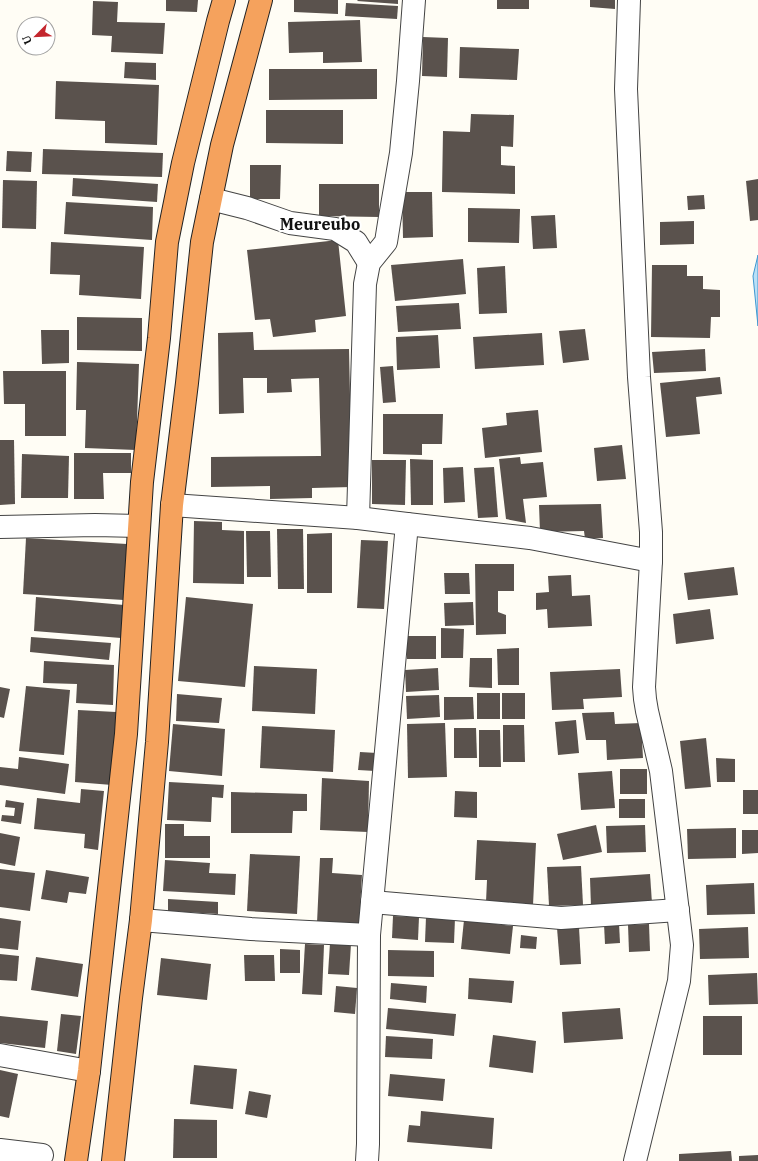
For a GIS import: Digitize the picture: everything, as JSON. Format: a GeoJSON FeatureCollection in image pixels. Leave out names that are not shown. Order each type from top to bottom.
{"type":"FeatureCollection","features":[{"type":"Feature","properties":{"kind":"highway"},"geometry":{"type":"LineString","coordinates":[[76,1161],[89,1071],[126,734],[142,482],[159,338],[167,242],[183,163],[224,0]]}},
{"type":"Feature","properties":{"kind":"highway"},"geometry":{"type":"LineString","coordinates":[[114,1161],[131,998],[141,920],[156,742],[172,506],[202,242],[222,145],[261,0]]}},
{"type":"Feature","properties":{"kind":"highway"},"geometry":{"type":"LineString","coordinates":[[126,734],[156,742]]}},
{"type":"Feature","properties":{"kind":"street"},"geometry":{"type":"LineString","coordinates":[[358,518],[365,284],[369,263],[386,242],[401,153],[414,0]]}},
{"type":"Feature","properties":{"kind":"street"},"geometry":{"type":"LineString","coordinates":[[629,0],[626,89],[639,377],[652,532],[644,687],[645,699],[661,771],[682,945],[679,981],[635,1161]]}},
{"type":"Feature","properties":{"kind":"street"},"geometry":{"type":"LineString","coordinates":[[211,199],[247,208],[290,223],[335,229],[356,242],[369,263]]}},
{"type":"Feature","properties":{"kind":"street"},"geometry":{"type":"LineString","coordinates":[[172,506],[358,518],[530,538],[651,561]]}},
{"type":"Feature","properties":{"kind":"street"},"geometry":{"type":"LineString","coordinates":[[367,1161],[369,935],[407,524]]}},
{"type":"Feature","properties":{"kind":"street"},"geometry":{"type":"LineString","coordinates":[[0,527],[95,525],[139,526]]}},
{"type":"Feature","properties":{"kind":"street"},"geometry":{"type":"LineString","coordinates":[[372,902],[561,918],[678,910]]}},
{"type":"Feature","properties":{"kind":"street"},"geometry":{"type":"LineString","coordinates":[[141,920],[252,929],[369,935]]}},
{"type":"Feature","properties":{"kind":"street"},"geometry":{"type":"LineString","coordinates":[[0,1055],[89,1071]]}},
{"type":"Feature","properties":{"kind":"street"},"geometry":{"type":"LineString","coordinates":[[0,1150],[42,1155]]}},
{"type":"Feature","properties":{"kind":"water"},"geometry":{"type":"Polygon","coordinates":[[[758,255],[758,326],[753,276],[758,255]]]}},
{"type":"Feature","properties":{"kind":"building"},"geometry":{"type":"Polygon","coordinates":[[[166,0],[198,0],[197,12],[166,11],[166,0]]]}},
{"type":"Feature","properties":{"kind":"building"},"geometry":{"type":"Polygon","coordinates":[[[294,0],[338,0],[338,14],[294,12],[294,0]]]}},
{"type":"Feature","properties":{"kind":"building"},"geometry":{"type":"Polygon","coordinates":[[[398,0],[398,4],[357,1],[398,0]]]}},
{"type":"Feature","properties":{"kind":"building"},"geometry":{"type":"Polygon","coordinates":[[[497,0],[529,0],[529,9],[497,9],[497,0]]]}},
{"type":"Feature","properties":{"kind":"building"},"geometry":{"type":"Polygon","coordinates":[[[590,0],[615,0],[615,9],[590,7],[590,0]]]}},
{"type":"Feature","properties":{"kind":"building"},"geometry":{"type":"Polygon","coordinates":[[[93,1],[118,2],[117,22],[165,23],[163,54],[111,52],[112,36],[92,35],[93,1]]]}},
{"type":"Feature","properties":{"kind":"building"},"geometry":{"type":"Polygon","coordinates":[[[346,3],[398,6],[397,19],[345,16],[346,3]]]}},
{"type":"Feature","properties":{"kind":"building"},"geometry":{"type":"Polygon","coordinates":[[[360,20],[362,62],[323,63],[323,52],[289,53],[288,22],[360,20]]]}},
{"type":"Feature","properties":{"kind":"building"},"geometry":{"type":"Polygon","coordinates":[[[423,37],[448,38],[447,77],[422,76],[423,37]]]}},
{"type":"Feature","properties":{"kind":"building"},"geometry":{"type":"Polygon","coordinates":[[[460,47],[519,49],[517,80],[459,78],[460,47]]]}},
{"type":"Feature","properties":{"kind":"building"},"geometry":{"type":"Polygon","coordinates":[[[125,62],[156,63],[156,80],[124,78],[125,62]]]}},
{"type":"Feature","properties":{"kind":"building"},"geometry":{"type":"Polygon","coordinates":[[[269,69],[377,69],[377,99],[269,100],[269,69]]]}},
{"type":"Feature","properties":{"kind":"building"},"geometry":{"type":"Polygon","coordinates":[[[56,81],[159,85],[157,145],[105,143],[105,121],[55,119],[56,81]]]}},
{"type":"Feature","properties":{"kind":"building"},"geometry":{"type":"Polygon","coordinates":[[[266,110],[343,110],[343,144],[266,143],[266,110]]]}},
{"type":"Feature","properties":{"kind":"building"},"geometry":{"type":"Polygon","coordinates":[[[471,114],[514,115],[513,147],[501,146],[501,165],[515,166],[515,194],[442,192],[443,131],[470,132],[471,114]]]}},
{"type":"Feature","properties":{"kind":"building"},"geometry":{"type":"Polygon","coordinates":[[[43,149],[163,153],[162,177],[42,174],[43,149]]]}},
{"type":"Feature","properties":{"kind":"building"},"geometry":{"type":"Polygon","coordinates":[[[7,151],[32,152],[31,172],[6,171],[7,151]]]}},
{"type":"Feature","properties":{"kind":"building"},"geometry":{"type":"Polygon","coordinates":[[[250,165],[281,165],[280,199],[250,199],[250,165]]]}},
{"type":"Feature","properties":{"kind":"building"},"geometry":{"type":"Polygon","coordinates":[[[73,178],[158,184],[157,202],[72,196],[73,178]]]}},
{"type":"Feature","properties":{"kind":"building"},"geometry":{"type":"Polygon","coordinates":[[[758,179],[758,220],[750,221],[746,181],[758,179]]]}},
{"type":"Feature","properties":{"kind":"building"},"geometry":{"type":"Polygon","coordinates":[[[3,180],[37,181],[36,229],[2,228],[3,180]]]}},
{"type":"Feature","properties":{"kind":"building"},"geometry":{"type":"Polygon","coordinates":[[[319,184],[379,184],[379,217],[319,216],[319,184]]]}},
{"type":"Feature","properties":{"kind":"building"},"geometry":{"type":"Polygon","coordinates":[[[402,192],[432,192],[433,237],[403,238],[402,192]]]}},
{"type":"Feature","properties":{"kind":"building"},"geometry":{"type":"Polygon","coordinates":[[[704,195],[705,209],[688,210],[687,196],[704,195]]]}},
{"type":"Feature","properties":{"kind":"building"},"geometry":{"type":"Polygon","coordinates":[[[66,202],[153,207],[152,240],[64,234],[66,202]]]}},
{"type":"Feature","properties":{"kind":"building"},"geometry":{"type":"Polygon","coordinates":[[[468,208],[520,209],[519,243],[468,242],[468,208]]]}},
{"type":"Feature","properties":{"kind":"building"},"geometry":{"type":"Polygon","coordinates":[[[555,215],[557,248],[533,249],[531,216],[555,215]]]}},
{"type":"Feature","properties":{"kind":"building"},"geometry":{"type":"Polygon","coordinates":[[[694,221],[694,244],[660,245],[660,222],[694,221]]]}},
{"type":"Feature","properties":{"kind":"building"},"geometry":{"type":"Polygon","coordinates":[[[338,240],[346,316],[315,320],[316,332],[273,337],[270,319],[255,320],[247,250],[338,240]]]}},
{"type":"Feature","properties":{"kind":"building"},"geometry":{"type":"Polygon","coordinates":[[[51,242],[144,247],[141,299],[79,295],[80,275],[50,274],[51,242]]]}},
{"type":"Feature","properties":{"kind":"building"},"geometry":{"type":"Polygon","coordinates":[[[463,259],[466,294],[395,301],[391,265],[463,259]]]}},
{"type":"Feature","properties":{"kind":"building"},"geometry":{"type":"Polygon","coordinates":[[[652,265],[687,265],[687,276],[703,276],[703,289],[720,290],[720,317],[711,317],[710,338],[651,337],[652,265]]]}},
{"type":"Feature","properties":{"kind":"building"},"geometry":{"type":"Polygon","coordinates":[[[505,266],[507,313],[479,314],[477,268],[505,266]]]}},
{"type":"Feature","properties":{"kind":"building"},"geometry":{"type":"Polygon","coordinates":[[[459,303],[461,329],[398,332],[396,306],[459,303]]]}},
{"type":"Feature","properties":{"kind":"building"},"geometry":{"type":"Polygon","coordinates":[[[77,317],[142,318],[142,351],[77,350],[77,317]]]}},
{"type":"Feature","properties":{"kind":"building"},"geometry":{"type":"Polygon","coordinates":[[[585,329],[589,360],[563,363],[559,331],[585,329]]]}},
{"type":"Feature","properties":{"kind":"building"},"geometry":{"type":"Polygon","coordinates":[[[41,330],[69,330],[69,363],[42,364],[41,330]]]}},
{"type":"Feature","properties":{"kind":"building"},"geometry":{"type":"Polygon","coordinates":[[[253,332],[254,350],[349,349],[352,487],[312,488],[312,498],[270,499],[270,486],[211,487],[211,457],[321,456],[319,378],[291,379],[292,392],[267,393],[267,378],[243,378],[244,413],[219,414],[218,333],[253,332]]]}},
{"type":"Feature","properties":{"kind":"building"},"geometry":{"type":"Polygon","coordinates":[[[542,333],[544,365],[475,369],[473,337],[542,333]]]}},
{"type":"Feature","properties":{"kind":"building"},"geometry":{"type":"Polygon","coordinates":[[[438,335],[440,368],[397,370],[396,337],[438,335]]]}},
{"type":"Feature","properties":{"kind":"building"},"geometry":{"type":"Polygon","coordinates":[[[705,349],[706,371],[654,373],[652,352],[705,349]]]}},
{"type":"Feature","properties":{"kind":"building"},"geometry":{"type":"Polygon","coordinates":[[[77,362],[139,364],[136,450],[85,448],[86,410],[76,410],[77,362]]]}},
{"type":"Feature","properties":{"kind":"building"},"geometry":{"type":"Polygon","coordinates":[[[393,366],[396,402],[383,403],[380,367],[393,366]]]}},
{"type":"Feature","properties":{"kind":"building"},"geometry":{"type":"Polygon","coordinates":[[[3,371],[66,371],[66,436],[25,436],[25,404],[4,404],[3,371]]]}},
{"type":"Feature","properties":{"kind":"building"},"geometry":{"type":"Polygon","coordinates":[[[720,377],[722,394],[696,397],[700,434],[666,437],[660,383],[720,377]]]}},
{"type":"Feature","properties":{"kind":"building"},"geometry":{"type":"Polygon","coordinates":[[[538,410],[542,452],[485,458],[482,428],[507,425],[506,413],[538,410]]]}},
{"type":"Feature","properties":{"kind":"building"},"geometry":{"type":"Polygon","coordinates":[[[383,414],[443,414],[442,444],[422,444],[422,455],[383,454],[383,414]]]}},
{"type":"Feature","properties":{"kind":"building"},"geometry":{"type":"Polygon","coordinates":[[[0,440],[14,440],[15,504],[0,505],[0,440]]]}},
{"type":"Feature","properties":{"kind":"building"},"geometry":{"type":"Polygon","coordinates":[[[622,445],[626,479],[597,481],[594,448],[622,445]]]}},
{"type":"Feature","properties":{"kind":"building"},"geometry":{"type":"Polygon","coordinates":[[[74,453],[131,453],[131,473],[103,473],[104,499],[74,499],[74,453]]]}},
{"type":"Feature","properties":{"kind":"building"},"geometry":{"type":"Polygon","coordinates":[[[22,454],[69,456],[68,498],[21,498],[22,454]]]}},
{"type":"Feature","properties":{"kind":"building"},"geometry":{"type":"Polygon","coordinates":[[[520,457],[521,464],[543,462],[547,497],[523,499],[526,523],[506,519],[499,459],[520,457]]]}},
{"type":"Feature","properties":{"kind":"building"},"geometry":{"type":"Polygon","coordinates":[[[410,459],[433,460],[433,505],[411,505],[410,459]]]}},
{"type":"Feature","properties":{"kind":"building"},"geometry":{"type":"Polygon","coordinates":[[[372,460],[406,460],[405,505],[372,504],[372,460]]]}},
{"type":"Feature","properties":{"kind":"building"},"geometry":{"type":"Polygon","coordinates":[[[463,467],[465,502],[444,503],[443,468],[463,467]]]}},
{"type":"Feature","properties":{"kind":"building"},"geometry":{"type":"Polygon","coordinates":[[[494,467],[498,517],[478,518],[474,468],[494,467]]]}},
{"type":"Feature","properties":{"kind":"building"},"geometry":{"type":"Polygon","coordinates":[[[601,504],[603,538],[585,539],[584,531],[540,532],[539,505],[601,504]]]}},
{"type":"Feature","properties":{"kind":"building"},"geometry":{"type":"Polygon","coordinates":[[[194,521],[222,522],[222,530],[244,531],[244,584],[193,583],[194,521]]]}},
{"type":"Feature","properties":{"kind":"building"},"geometry":{"type":"Polygon","coordinates":[[[277,529],[303,529],[304,589],[278,589],[277,529]]]}},
{"type":"Feature","properties":{"kind":"building"},"geometry":{"type":"Polygon","coordinates":[[[246,531],[270,531],[271,577],[247,577],[246,531]]]}},
{"type":"Feature","properties":{"kind":"building"},"geometry":{"type":"Polygon","coordinates":[[[332,533],[332,593],[307,593],[307,534],[332,533]]]}},
{"type":"Feature","properties":{"kind":"building"},"geometry":{"type":"Polygon","coordinates":[[[26,538],[127,544],[124,600],[23,594],[26,538]]]}},
{"type":"Feature","properties":{"kind":"building"},"geometry":{"type":"Polygon","coordinates":[[[361,540],[388,541],[384,609],[357,608],[361,540]]]}},
{"type":"Feature","properties":{"kind":"building"},"geometry":{"type":"Polygon","coordinates":[[[475,564],[514,564],[514,591],[498,591],[498,612],[506,615],[506,634],[476,635],[475,564]]]}},
{"type":"Feature","properties":{"kind":"building"},"geometry":{"type":"Polygon","coordinates":[[[734,567],[738,595],[688,600],[684,573],[734,567]]]}},
{"type":"Feature","properties":{"kind":"building"},"geometry":{"type":"Polygon","coordinates":[[[444,573],[469,573],[470,594],[445,594],[444,573]]]}},
{"type":"Feature","properties":{"kind":"building"},"geometry":{"type":"Polygon","coordinates":[[[571,575],[572,596],[590,595],[592,626],[548,628],[547,609],[536,610],[536,593],[549,592],[548,576],[571,575]]]}},
{"type":"Feature","properties":{"kind":"building"},"geometry":{"type":"Polygon","coordinates":[[[36,597],[124,605],[121,638],[34,631],[36,597]]]}},
{"type":"Feature","properties":{"kind":"building"},"geometry":{"type":"Polygon","coordinates":[[[186,597],[253,604],[245,687],[178,681],[186,597]]]}},
{"type":"Feature","properties":{"kind":"building"},"geometry":{"type":"Polygon","coordinates":[[[473,602],[474,625],[445,626],[444,603],[473,602]]]}},
{"type":"Feature","properties":{"kind":"building"},"geometry":{"type":"Polygon","coordinates":[[[710,609],[714,639],[676,644],[673,614],[710,609]]]}},
{"type":"Feature","properties":{"kind":"building"},"geometry":{"type":"Polygon","coordinates":[[[441,628],[464,629],[463,658],[441,658],[441,628]]]}},
{"type":"Feature","properties":{"kind":"building"},"geometry":{"type":"Polygon","coordinates":[[[406,636],[436,636],[436,659],[407,659],[406,636]]]}},
{"type":"Feature","properties":{"kind":"building"},"geometry":{"type":"Polygon","coordinates":[[[31,637],[111,643],[109,660],[30,652],[31,637]]]}},
{"type":"Feature","properties":{"kind":"building"},"geometry":{"type":"Polygon","coordinates":[[[519,648],[519,685],[498,685],[497,649],[519,648]]]}},
{"type":"Feature","properties":{"kind":"building"},"geometry":{"type":"Polygon","coordinates":[[[470,658],[492,658],[492,688],[469,687],[470,658]]]}},
{"type":"Feature","properties":{"kind":"building"},"geometry":{"type":"Polygon","coordinates":[[[44,661],[114,665],[113,705],[76,703],[77,684],[43,683],[44,661]]]}},
{"type":"Feature","properties":{"kind":"building"},"geometry":{"type":"Polygon","coordinates":[[[254,666],[317,669],[315,714],[252,711],[254,666]]]}},
{"type":"Feature","properties":{"kind":"building"},"geometry":{"type":"Polygon","coordinates":[[[438,668],[439,690],[406,692],[405,670],[438,668]]]}},
{"type":"Feature","properties":{"kind":"building"},"geometry":{"type":"Polygon","coordinates":[[[620,669],[622,697],[583,699],[584,709],[552,710],[550,672],[620,669]]]}},
{"type":"Feature","properties":{"kind":"building"},"geometry":{"type":"Polygon","coordinates":[[[26,686],[70,690],[64,755],[19,751],[26,686]]]}},
{"type":"Feature","properties":{"kind":"building"},"geometry":{"type":"Polygon","coordinates":[[[0,687],[10,689],[4,718],[0,717],[0,687]]]}},
{"type":"Feature","properties":{"kind":"building"},"geometry":{"type":"Polygon","coordinates":[[[477,693],[500,693],[500,719],[477,719],[477,693]]]}},
{"type":"Feature","properties":{"kind":"building"},"geometry":{"type":"Polygon","coordinates":[[[502,693],[525,693],[525,719],[502,719],[502,693]]]}},
{"type":"Feature","properties":{"kind":"building"},"geometry":{"type":"Polygon","coordinates":[[[177,694],[222,698],[219,723],[176,721],[177,694]]]}},
{"type":"Feature","properties":{"kind":"building"},"geometry":{"type":"Polygon","coordinates":[[[439,695],[440,717],[407,719],[406,696],[439,695]]]}},
{"type":"Feature","properties":{"kind":"building"},"geometry":{"type":"Polygon","coordinates":[[[444,697],[473,697],[474,719],[444,720],[444,697]]]}},
{"type":"Feature","properties":{"kind":"building"},"geometry":{"type":"Polygon","coordinates":[[[78,710],[116,712],[112,785],[75,782],[78,710]]]}},
{"type":"Feature","properties":{"kind":"building"},"geometry":{"type":"Polygon","coordinates":[[[614,712],[615,724],[641,723],[643,758],[607,760],[606,740],[586,740],[582,713],[614,712]]]}},
{"type":"Feature","properties":{"kind":"building"},"geometry":{"type":"Polygon","coordinates":[[[576,720],[579,753],[558,755],[555,722],[576,720]]]}},
{"type":"Feature","properties":{"kind":"building"},"geometry":{"type":"Polygon","coordinates":[[[445,723],[447,777],[408,778],[407,724],[445,723]]]}},
{"type":"Feature","properties":{"kind":"building"},"geometry":{"type":"Polygon","coordinates":[[[173,724],[225,729],[222,776],[169,771],[173,724]]]}},
{"type":"Feature","properties":{"kind":"building"},"geometry":{"type":"Polygon","coordinates":[[[503,725],[524,725],[525,762],[503,762],[503,725]]]}},
{"type":"Feature","properties":{"kind":"building"},"geometry":{"type":"Polygon","coordinates":[[[262,726],[335,730],[333,772],[260,768],[262,726]]]}},
{"type":"Feature","properties":{"kind":"building"},"geometry":{"type":"Polygon","coordinates":[[[454,728],[476,728],[477,758],[454,758],[454,728]]]}},
{"type":"Feature","properties":{"kind":"building"},"geometry":{"type":"Polygon","coordinates":[[[479,730],[500,730],[501,767],[479,767],[479,730]]]}},
{"type":"Feature","properties":{"kind":"building"},"geometry":{"type":"Polygon","coordinates":[[[706,738],[711,787],[685,789],[680,741],[706,738]]]}},
{"type":"Feature","properties":{"kind":"building"},"geometry":{"type":"Polygon","coordinates":[[[360,752],[377,753],[375,771],[358,770],[360,752]]]}},
{"type":"Feature","properties":{"kind":"building"},"geometry":{"type":"Polygon","coordinates":[[[19,757],[69,764],[65,794],[0,785],[0,767],[18,769],[19,757]]]}},
{"type":"Feature","properties":{"kind":"building"},"geometry":{"type":"Polygon","coordinates":[[[716,758],[735,759],[735,782],[717,782],[716,758]]]}},
{"type":"Feature","properties":{"kind":"building"},"geometry":{"type":"Polygon","coordinates":[[[620,769],[647,769],[647,794],[620,794],[620,769]]]}},
{"type":"Feature","properties":{"kind":"building"},"geometry":{"type":"Polygon","coordinates":[[[612,771],[615,808],[581,810],[578,773],[612,771]]]}},
{"type":"Feature","properties":{"kind":"building"},"geometry":{"type":"Polygon","coordinates":[[[322,778],[369,781],[368,832],[320,830],[322,778]]]}},
{"type":"Feature","properties":{"kind":"building"},"geometry":{"type":"Polygon","coordinates":[[[169,782],[224,785],[223,798],[212,797],[211,822],[167,820],[169,782]]]}},
{"type":"Feature","properties":{"kind":"building"},"geometry":{"type":"Polygon","coordinates":[[[81,789],[104,791],[98,850],[84,848],[85,834],[34,829],[37,798],[80,803],[81,789]]]}},
{"type":"Feature","properties":{"kind":"building"},"geometry":{"type":"Polygon","coordinates":[[[743,790],[758,790],[758,814],[743,814],[743,790]]]}},
{"type":"Feature","properties":{"kind":"building"},"geometry":{"type":"Polygon","coordinates":[[[455,791],[477,792],[477,818],[454,817],[455,791]]]}},
{"type":"Feature","properties":{"kind":"building"},"geometry":{"type":"Polygon","coordinates":[[[231,792],[307,794],[307,811],[293,811],[292,833],[231,833],[231,792]]]}},
{"type":"Feature","properties":{"kind":"building"},"geometry":{"type":"Polygon","coordinates":[[[619,799],[645,799],[645,818],[619,818],[619,799]]]}},
{"type":"Feature","properties":{"kind":"building"},"geometry":{"type":"Polygon","coordinates":[[[6,800],[24,803],[21,824],[1,821],[2,815],[14,816],[15,808],[5,807],[6,800]]]}},
{"type":"Feature","properties":{"kind":"building"},"geometry":{"type":"Polygon","coordinates":[[[165,824],[184,824],[184,836],[210,836],[210,858],[165,858],[165,824]]]}},
{"type":"Feature","properties":{"kind":"building"},"geometry":{"type":"Polygon","coordinates":[[[596,825],[602,852],[563,860],[557,834],[596,825]]]}},
{"type":"Feature","properties":{"kind":"building"},"geometry":{"type":"Polygon","coordinates":[[[645,825],[646,852],[607,853],[606,826],[645,825]]]}},
{"type":"Feature","properties":{"kind":"building"},"geometry":{"type":"Polygon","coordinates":[[[736,828],[736,858],[688,859],[687,829],[736,828]]]}},
{"type":"Feature","properties":{"kind":"building"},"geometry":{"type":"Polygon","coordinates":[[[742,830],[758,830],[758,853],[742,854],[742,830]]]}},
{"type":"Feature","properties":{"kind":"building"},"geometry":{"type":"Polygon","coordinates":[[[0,833],[20,837],[15,866],[0,863],[0,833]]]}},
{"type":"Feature","properties":{"kind":"building"},"geometry":{"type":"Polygon","coordinates":[[[477,840],[536,843],[533,905],[486,902],[487,880],[475,880],[477,840]]]}},
{"type":"Feature","properties":{"kind":"building"},"geometry":{"type":"Polygon","coordinates":[[[250,854],[300,856],[297,914],[247,911],[250,854]]]}},
{"type":"Feature","properties":{"kind":"building"},"geometry":{"type":"Polygon","coordinates":[[[320,858],[333,858],[332,873],[362,875],[359,926],[317,923],[320,858]]]}},
{"type":"Feature","properties":{"kind":"building"},"geometry":{"type":"Polygon","coordinates":[[[165,860],[210,863],[209,873],[236,874],[235,895],[163,891],[165,860]]]}},
{"type":"Feature","properties":{"kind":"building"},"geometry":{"type":"Polygon","coordinates":[[[581,866],[583,905],[549,906],[547,867],[581,866]]]}},
{"type":"Feature","properties":{"kind":"building"},"geometry":{"type":"Polygon","coordinates":[[[0,869],[35,873],[30,911],[0,907],[0,869]]]}},
{"type":"Feature","properties":{"kind":"building"},"geometry":{"type":"Polygon","coordinates":[[[46,870],[89,877],[86,894],[69,892],[67,903],[41,899],[46,870]]]}},
{"type":"Feature","properties":{"kind":"building"},"geometry":{"type":"Polygon","coordinates":[[[650,874],[652,903],[591,907],[590,878],[650,874]]]}},
{"type":"Feature","properties":{"kind":"building"},"geometry":{"type":"Polygon","coordinates":[[[754,883],[755,914],[707,915],[706,885],[754,883]]]}},
{"type":"Feature","properties":{"kind":"building"},"geometry":{"type":"Polygon","coordinates":[[[168,899],[218,902],[218,914],[168,911],[168,899]]]}},
{"type":"Feature","properties":{"kind":"building"},"geometry":{"type":"Polygon","coordinates":[[[393,916],[419,917],[418,940],[392,938],[393,916]]]}},
{"type":"Feature","properties":{"kind":"building"},"geometry":{"type":"Polygon","coordinates":[[[426,917],[455,918],[454,943],[425,942],[426,917]]]}},
{"type":"Feature","properties":{"kind":"building"},"geometry":{"type":"Polygon","coordinates":[[[0,918],[21,921],[18,950],[0,948],[0,918]]]}},
{"type":"Feature","properties":{"kind":"building"},"geometry":{"type":"Polygon","coordinates":[[[464,920],[513,926],[510,954],[461,949],[464,920]]]}},
{"type":"Feature","properties":{"kind":"building"},"geometry":{"type":"Polygon","coordinates":[[[619,923],[620,943],[605,944],[604,924],[619,923]]]}},
{"type":"Feature","properties":{"kind":"building"},"geometry":{"type":"Polygon","coordinates":[[[649,924],[650,951],[629,952],[628,925],[649,924]]]}},
{"type":"Feature","properties":{"kind":"building"},"geometry":{"type":"Polygon","coordinates":[[[579,927],[581,964],[560,965],[557,928],[579,927]]]}},
{"type":"Feature","properties":{"kind":"building"},"geometry":{"type":"Polygon","coordinates":[[[748,927],[749,958],[700,959],[699,929],[748,927]]]}},
{"type":"Feature","properties":{"kind":"building"},"geometry":{"type":"Polygon","coordinates":[[[521,935],[537,937],[536,949],[520,948],[521,935]]]}},
{"type":"Feature","properties":{"kind":"building"},"geometry":{"type":"Polygon","coordinates":[[[330,943],[351,944],[349,975],[328,974],[330,943]]]}},
{"type":"Feature","properties":{"kind":"building"},"geometry":{"type":"Polygon","coordinates":[[[305,944],[324,945],[322,995],[302,994],[305,944]]]}},
{"type":"Feature","properties":{"kind":"building"},"geometry":{"type":"Polygon","coordinates":[[[280,949],[300,950],[300,973],[280,973],[280,949]]]}},
{"type":"Feature","properties":{"kind":"building"},"geometry":{"type":"Polygon","coordinates":[[[388,950],[434,951],[434,977],[388,976],[388,950]]]}},
{"type":"Feature","properties":{"kind":"building"},"geometry":{"type":"Polygon","coordinates":[[[0,954],[19,956],[17,981],[0,980],[0,954]]]}},
{"type":"Feature","properties":{"kind":"building"},"geometry":{"type":"Polygon","coordinates":[[[244,955],[274,955],[275,981],[245,981],[244,955]]]}},
{"type":"Feature","properties":{"kind":"building"},"geometry":{"type":"Polygon","coordinates":[[[36,957],[83,964],[78,997],[31,990],[36,957]]]}},
{"type":"Feature","properties":{"kind":"building"},"geometry":{"type":"Polygon","coordinates":[[[161,958],[211,964],[207,1000],[157,995],[161,958]]]}},
{"type":"Feature","properties":{"kind":"building"},"geometry":{"type":"Polygon","coordinates":[[[757,973],[758,1004],[709,1005],[708,975],[757,973]]]}},
{"type":"Feature","properties":{"kind":"building"},"geometry":{"type":"Polygon","coordinates":[[[469,978],[514,981],[512,1003],[468,999],[469,978]]]}},
{"type":"Feature","properties":{"kind":"building"},"geometry":{"type":"Polygon","coordinates":[[[391,983],[427,986],[426,1003],[390,999],[391,983]]]}},
{"type":"Feature","properties":{"kind":"building"},"geometry":{"type":"Polygon","coordinates":[[[336,986],[357,988],[355,1014],[334,1012],[336,986]]]}},
{"type":"Feature","properties":{"kind":"building"},"geometry":{"type":"Polygon","coordinates":[[[388,1008],[456,1014],[454,1036],[386,1029],[388,1008]]]}},
{"type":"Feature","properties":{"kind":"building"},"geometry":{"type":"Polygon","coordinates":[[[620,1008],[623,1039],[564,1043],[562,1012],[620,1008]]]}},
{"type":"Feature","properties":{"kind":"building"},"geometry":{"type":"Polygon","coordinates":[[[61,1014],[81,1016],[76,1054],[57,1051],[61,1014]]]}},
{"type":"Feature","properties":{"kind":"building"},"geometry":{"type":"Polygon","coordinates":[[[0,1016],[48,1021],[45,1048],[0,1043],[0,1016]]]}},
{"type":"Feature","properties":{"kind":"building"},"geometry":{"type":"Polygon","coordinates":[[[703,1016],[742,1016],[742,1055],[703,1055],[703,1016]]]}},
{"type":"Feature","properties":{"kind":"building"},"geometry":{"type":"Polygon","coordinates":[[[493,1035],[536,1041],[533,1073],[489,1067],[493,1035]]]}},
{"type":"Feature","properties":{"kind":"building"},"geometry":{"type":"Polygon","coordinates":[[[386,1036],[433,1039],[432,1059],[385,1057],[386,1036]]]}},
{"type":"Feature","properties":{"kind":"building"},"geometry":{"type":"Polygon","coordinates":[[[194,1065],[237,1069],[233,1109],[190,1104],[194,1065]]]}},
{"type":"Feature","properties":{"kind":"building"},"geometry":{"type":"Polygon","coordinates":[[[0,1070],[18,1074],[9,1118],[0,1116],[0,1070]]]}},
{"type":"Feature","properties":{"kind":"building"},"geometry":{"type":"Polygon","coordinates":[[[390,1074],[445,1079],[443,1101],[388,1096],[390,1074]]]}},
{"type":"Feature","properties":{"kind":"building"},"geometry":{"type":"Polygon","coordinates":[[[249,1091],[271,1095],[267,1118],[245,1114],[249,1091]]]}},
{"type":"Feature","properties":{"kind":"building"},"geometry":{"type":"Polygon","coordinates":[[[421,1111],[494,1118],[492,1149],[407,1142],[409,1125],[420,1126],[421,1111]]]}},
{"type":"Feature","properties":{"kind":"building"},"geometry":{"type":"Polygon","coordinates":[[[174,1119],[217,1120],[217,1158],[173,1158],[174,1119]]]}},
{"type":"Feature","properties":{"kind":"building"},"geometry":{"type":"Polygon","coordinates":[[[731,1151],[732,1161],[679,1161],[679,1154],[731,1151]]]}},
{"type":"Feature","properties":{"kind":"building"},"geometry":{"type":"Polygon","coordinates":[[[758,1155],[758,1161],[739,1161],[739,1156],[758,1155]]]}},
{"type":"Feature","properties":{"kind":"district","name":"Meureubo"},"geometry":{"type":"Point","coordinates":[320,224]}}]}
